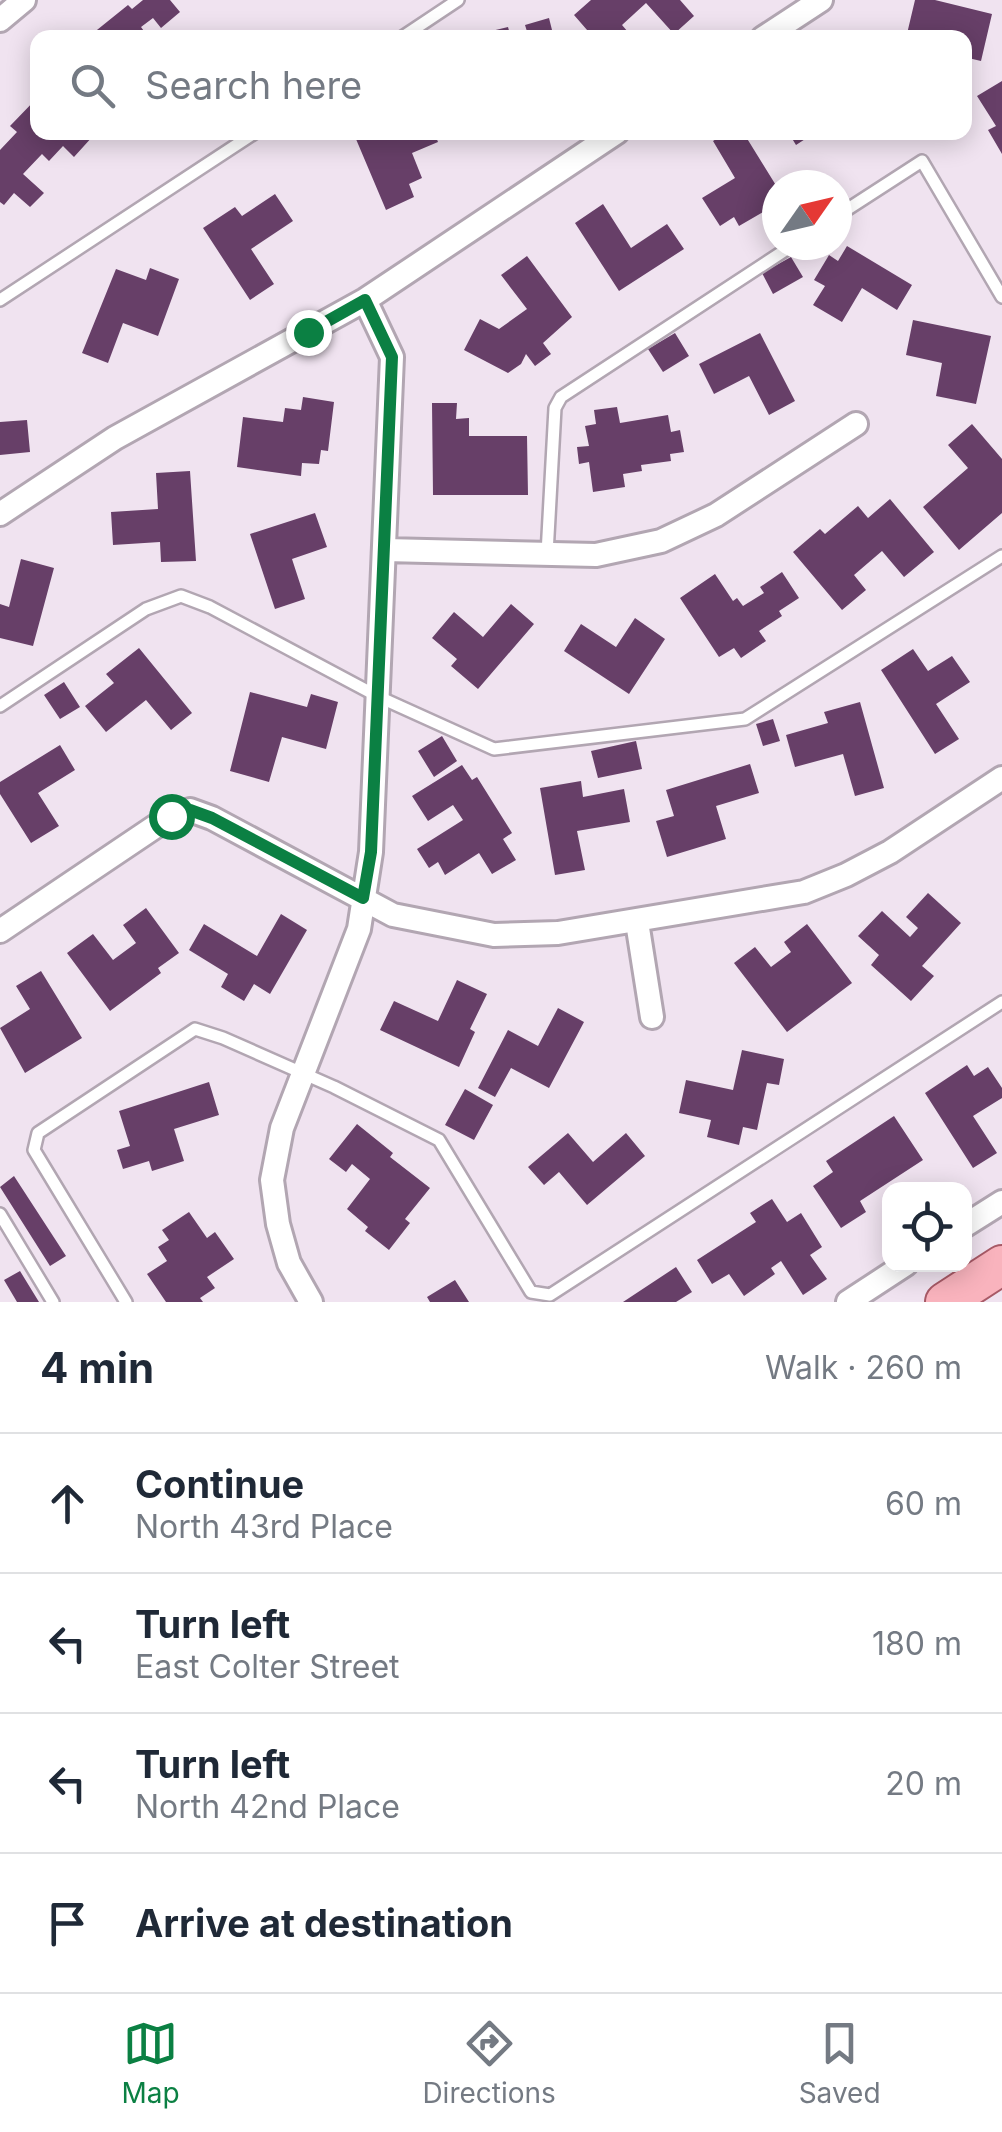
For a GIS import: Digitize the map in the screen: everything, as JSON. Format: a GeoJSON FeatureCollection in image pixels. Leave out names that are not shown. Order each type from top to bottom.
{"type":"FeatureCollection","features":[{"type":"Feature","properties":{"kind":"main road"},"geometry":{"type":"LineString","coordinates":[[945,1302],[1002,1265]]}},
{"type":"Feature","properties":{"kind":"street"},"geometry":{"type":"LineString","coordinates":[[0,20],[24,0]]}},
{"type":"Feature","properties":{"kind":"street"},"geometry":{"type":"LineString","coordinates":[[774,30],[821,0]]}},
{"type":"Feature","properties":{"kind":"street"},"geometry":{"type":"LineString","coordinates":[[0,514],[116,438],[365,300],[605,140]]}},
{"type":"Feature","properties":{"kind":"street"},"geometry":{"type":"LineString","coordinates":[[310,1302],[290,1263],[278,1224],[272,1180],[282,1128],[359,930],[371,852],[392,357],[365,300]]}},
{"type":"Feature","properties":{"kind":"street"},"geometry":{"type":"LineString","coordinates":[[384,550],[547,555],[629,550],[694,528],[856,424]]}},
{"type":"Feature","properties":{"kind":"street"},"geometry":{"type":"LineString","coordinates":[[0,931],[171,816],[190,810],[212,818],[393,916],[494,936],[558,933],[636,922],[804,892],[890,852],[1002,778]]}},
{"type":"Feature","properties":{"kind":"street"},"geometry":{"type":"LineString","coordinates":[[636,922],[652,1017]]}},
{"type":"Feature","properties":{"kind":"street"},"geometry":{"type":"LineString","coordinates":[[972,1221],[1002,1202]]}},
{"type":"Feature","properties":{"kind":"street"},"geometry":{"type":"LineString","coordinates":[[848,1302],[894,1272]]}},
{"type":"Feature","properties":{"kind":"lane"},"geometry":{"type":"LineString","coordinates":[[413,30],[458,0]]}},
{"type":"Feature","properties":{"kind":"lane"},"geometry":{"type":"LineString","coordinates":[[0,300],[244,140]]}},
{"type":"Feature","properties":{"kind":"lane"},"geometry":{"type":"LineString","coordinates":[[852,206],[922,161],[1002,297]]}},
{"type":"Feature","properties":{"kind":"lane"},"geometry":{"type":"LineString","coordinates":[[547,555],[555,408],[562,397],[771,260]]}},
{"type":"Feature","properties":{"kind":"lane"},"geometry":{"type":"LineString","coordinates":[[0,706],[146,609],[181,596],[210,607],[379,697],[494,749],[745,720],[1002,556]]}},
{"type":"Feature","properties":{"kind":"lane"},"geometry":{"type":"LineString","coordinates":[[126,1302],[34,1150],[38,1134],[196,1029],[302,1074],[438,1140],[531,1292],[550,1294],[1002,1002]]}},
{"type":"Feature","properties":{"kind":"lane"},"geometry":{"type":"LineString","coordinates":[[0,1214],[53,1302]]}},
{"type":"Feature","properties":{"kind":"building"},"geometry":{"type":"Polygon","coordinates":[[[143,0],[170,0],[180,12],[161,28],[153,18],[141,27],[143,30],[97,30],[128,5],[132,9],[143,0]]]}},
{"type":"Feature","properties":{"kind":"building"},"geometry":{"type":"Polygon","coordinates":[[[591,0],[680,0],[694,16],[678,30],[670,30],[646,3],[622,25],[626,30],[587,30],[574,15],[591,0]]]}},
{"type":"Feature","properties":{"kind":"building"},"geometry":{"type":"Polygon","coordinates":[[[915,0],[935,0],[992,14],[981,61],[972,59],[972,30],[908,30],[915,0]]]}},
{"type":"Feature","properties":{"kind":"building"},"geometry":{"type":"Polygon","coordinates":[[[549,18],[552,30],[527,30],[525,25],[549,18]]]}},
{"type":"Feature","properties":{"kind":"building"},"geometry":{"type":"Polygon","coordinates":[[[1002,81],[1002,154],[988,130],[996,126],[977,96],[1002,81]]]}},
{"type":"Feature","properties":{"kind":"building"},"geometry":{"type":"Polygon","coordinates":[[[30,105],[30,140],[89,140],[74,157],[63,146],[49,161],[42,154],[23,174],[44,193],[30,207],[14,193],[4,205],[0,202],[0,150],[17,132],[10,126],[30,105]]]}},
{"type":"Feature","properties":{"kind":"building"},"geometry":{"type":"Polygon","coordinates":[[[356,140],[437,140],[412,153],[422,178],[409,184],[414,197],[386,210],[356,140]]]}},
{"type":"Feature","properties":{"kind":"building"},"geometry":{"type":"Polygon","coordinates":[[[715,140],[748,140],[766,170],[762,170],[762,213],[739,226],[734,217],[720,226],[702,198],[735,178],[715,140]]]}},
{"type":"Feature","properties":{"kind":"building"},"geometry":{"type":"Polygon","coordinates":[[[275,194],[293,221],[251,249],[274,284],[250,300],[203,228],[235,207],[242,216],[275,194]]]}},
{"type":"Feature","properties":{"kind":"building"},"geometry":{"type":"Polygon","coordinates":[[[603,204],[631,248],[667,224],[684,249],[619,291],[575,223],[603,204]]]}},
{"type":"Feature","properties":{"kind":"building"},"geometry":{"type":"Polygon","coordinates":[[[852,249],[912,285],[897,310],[862,288],[842,322],[813,305],[825,286],[814,280],[826,260],[852,260],[852,249]]]}},
{"type":"Feature","properties":{"kind":"building"},"geometry":{"type":"Polygon","coordinates":[[[527,256],[572,317],[543,343],[551,354],[535,366],[526,354],[521,364],[508,373],[464,350],[480,319],[499,329],[527,309],[501,275],[527,256]]]}},
{"type":"Feature","properties":{"kind":"building"},"geometry":{"type":"Polygon","coordinates":[[[793,260],[803,277],[773,294],[762,273],[793,260]]]}},
{"type":"Feature","properties":{"kind":"building"},"geometry":{"type":"Polygon","coordinates":[[[150,268],[179,279],[158,336],[123,323],[108,363],[82,353],[116,269],[146,280],[150,268]]]}},
{"type":"Feature","properties":{"kind":"building"},"geometry":{"type":"Polygon","coordinates":[[[913,320],[991,336],[976,404],[936,396],[942,363],[906,355],[913,320]]]}},
{"type":"Feature","properties":{"kind":"building"},"geometry":{"type":"Polygon","coordinates":[[[675,333],[689,356],[663,372],[648,349],[675,333]]]}},
{"type":"Feature","properties":{"kind":"building"},"geometry":{"type":"Polygon","coordinates":[[[760,333],[795,401],[769,415],[749,376],[714,394],[699,364],[760,333]]]}},
{"type":"Feature","properties":{"kind":"building"},"geometry":{"type":"Polygon","coordinates":[[[303,397],[334,402],[328,451],[321,450],[319,464],[302,463],[301,476],[237,467],[243,417],[283,422],[285,408],[301,410],[303,397]]]}},
{"type":"Feature","properties":{"kind":"building"},"geometry":{"type":"Polygon","coordinates":[[[432,403],[457,403],[456,419],[469,418],[469,436],[527,436],[528,495],[433,495],[432,403]]]}},
{"type":"Feature","properties":{"kind":"building"},"geometry":{"type":"Polygon","coordinates":[[[617,407],[620,423],[668,415],[671,432],[680,430],[684,452],[670,454],[671,461],[641,465],[642,471],[623,474],[625,487],[593,492],[589,462],[579,464],[577,447],[589,446],[585,426],[596,424],[594,410],[617,407]]]}},
{"type":"Feature","properties":{"kind":"building"},"geometry":{"type":"Polygon","coordinates":[[[27,420],[30,452],[0,455],[0,422],[27,420]]]}},
{"type":"Feature","properties":{"kind":"building"},"geometry":{"type":"Polygon","coordinates":[[[972,424],[1002,459],[1002,513],[959,550],[923,507],[968,468],[948,445],[972,424]]]}},
{"type":"Feature","properties":{"kind":"building"},"geometry":{"type":"Polygon","coordinates":[[[190,471],[196,561],[161,562],[160,542],[113,545],[111,512],[158,509],[156,473],[190,471]]]}},
{"type":"Feature","properties":{"kind":"building"},"geometry":{"type":"Polygon","coordinates":[[[890,499],[934,552],[904,577],[882,551],[854,575],[866,590],[842,610],[793,552],[820,529],[825,534],[858,506],[868,518],[890,499]]]}},
{"type":"Feature","properties":{"kind":"building"},"geometry":{"type":"Polygon","coordinates":[[[315,513],[327,547],[292,559],[305,599],[275,609],[250,534],[315,513]]]}},
{"type":"Feature","properties":{"kind":"building"},"geometry":{"type":"Polygon","coordinates":[[[21,559],[54,568],[33,646],[0,638],[0,604],[9,607],[21,559]]]}},
{"type":"Feature","properties":{"kind":"building"},"geometry":{"type":"Polygon","coordinates":[[[782,572],[799,598],[779,611],[782,616],[759,631],[766,641],[741,658],[734,648],[719,657],[680,598],[715,574],[733,601],[737,598],[743,606],[764,593],[760,587],[782,572]]]}},
{"type":"Feature","properties":{"kind":"building"},"geometry":{"type":"Polygon","coordinates":[[[511,604],[534,624],[478,689],[451,666],[457,659],[432,638],[454,612],[483,637],[511,604]]]}},
{"type":"Feature","properties":{"kind":"building"},"geometry":{"type":"Polygon","coordinates":[[[635,618],[665,639],[629,694],[564,651],[581,624],[616,647],[635,618]]]}},
{"type":"Feature","properties":{"kind":"building"},"geometry":{"type":"Polygon","coordinates":[[[139,648],[192,713],[171,730],[146,700],[106,732],[85,706],[114,683],[106,674],[139,648]]]}},
{"type":"Feature","properties":{"kind":"building"},"geometry":{"type":"Polygon","coordinates":[[[913,649],[928,671],[952,656],[970,682],[936,704],[959,739],[935,754],[881,670],[913,649]]]}},
{"type":"Feature","properties":{"kind":"building"},"geometry":{"type":"Polygon","coordinates":[[[64,682],[80,707],[60,719],[44,695],[64,682]]]}},
{"type":"Feature","properties":{"kind":"building"},"geometry":{"type":"Polygon","coordinates":[[[250,692],[307,707],[311,694],[338,702],[326,749],[282,737],[269,782],[230,771],[250,692]]]}},
{"type":"Feature","properties":{"kind":"building"},"geometry":{"type":"Polygon","coordinates":[[[860,702],[884,788],[855,796],[843,754],[795,767],[786,735],[828,723],[824,712],[860,702]]]}},
{"type":"Feature","properties":{"kind":"building"},"geometry":{"type":"Polygon","coordinates":[[[773,719],[780,741],[763,746],[756,724],[773,719]]]}},
{"type":"Feature","properties":{"kind":"building"},"geometry":{"type":"Polygon","coordinates":[[[442,736],[457,761],[434,777],[418,751],[442,736]]]}},
{"type":"Feature","properties":{"kind":"building"},"geometry":{"type":"Polygon","coordinates":[[[636,741],[642,769],[598,778],[591,751],[636,741]]]}},
{"type":"Feature","properties":{"kind":"building"},"geometry":{"type":"Polygon","coordinates":[[[60,745],[75,770],[38,793],[59,826],[31,843],[0,794],[0,782],[60,745]]]}},
{"type":"Feature","properties":{"kind":"building"},"geometry":{"type":"Polygon","coordinates":[[[750,764],[759,793],[716,806],[726,839],[667,857],[656,821],[674,816],[666,790],[750,764]]]}},
{"type":"Feature","properties":{"kind":"building"},"geometry":{"type":"Polygon","coordinates":[[[462,765],[472,780],[477,777],[512,833],[503,839],[516,860],[492,874],[479,853],[445,875],[438,862],[429,868],[417,849],[463,820],[453,805],[428,821],[412,796],[462,765]]]}},
{"type":"Feature","properties":{"kind":"building"},"geometry":{"type":"Polygon","coordinates":[[[581,781],[583,797],[624,789],[630,822],[577,831],[585,870],[555,875],[540,788],[581,781]]]}},
{"type":"Feature","properties":{"kind":"building"},"geometry":{"type":"Polygon","coordinates":[[[928,893],[961,923],[922,966],[934,976],[911,1001],[871,965],[879,955],[858,936],[882,911],[910,937],[918,928],[906,917],[928,893]]]}},
{"type":"Feature","properties":{"kind":"building"},"geometry":{"type":"Polygon","coordinates":[[[146,908],[179,953],[158,968],[161,973],[110,1011],[67,953],[93,934],[113,960],[136,943],[123,925],[146,908]]]}},
{"type":"Feature","properties":{"kind":"building"},"geometry":{"type":"Polygon","coordinates":[[[281,914],[307,930],[270,994],[254,984],[244,1001],[221,987],[228,974],[189,950],[204,924],[257,956],[281,914]]]}},
{"type":"Feature","properties":{"kind":"building"},"geometry":{"type":"Polygon","coordinates":[[[807,924],[852,983],[787,1032],[734,963],[755,947],[771,967],[791,952],[784,942],[807,924]]]}},
{"type":"Feature","properties":{"kind":"building"},"geometry":{"type":"Polygon","coordinates":[[[41,971],[82,1038],[25,1073],[0,1028],[30,1009],[16,986],[41,971]]]}},
{"type":"Feature","properties":{"kind":"building"},"geometry":{"type":"Polygon","coordinates":[[[457,980],[487,994],[470,1029],[475,1032],[459,1067],[380,1030],[394,1001],[438,1021],[457,980]]]}},
{"type":"Feature","properties":{"kind":"building"},"geometry":{"type":"Polygon","coordinates":[[[558,1008],[584,1022],[549,1088],[511,1068],[495,1097],[478,1088],[508,1030],[538,1046],[558,1008]]]}},
{"type":"Feature","properties":{"kind":"building"},"geometry":{"type":"Polygon","coordinates":[[[742,1050],[784,1059],[779,1085],[767,1083],[757,1130],[743,1127],[739,1145],[707,1137],[711,1120],[679,1113],[686,1080],[733,1090],[742,1050]]]}},
{"type":"Feature","properties":{"kind":"building"},"geometry":{"type":"Polygon","coordinates":[[[967,1065],[974,1076],[988,1067],[1002,1088],[1002,1098],[973,1116],[997,1153],[973,1168],[925,1093],[967,1065]]]}},
{"type":"Feature","properties":{"kind":"building"},"geometry":{"type":"Polygon","coordinates":[[[209,1082],[219,1115],[174,1129],[184,1161],[152,1171],[149,1161],[123,1169],[117,1150],[130,1146],[119,1111],[209,1082]]]}},
{"type":"Feature","properties":{"kind":"building"},"geometry":{"type":"Polygon","coordinates":[[[465,1089],[493,1105],[474,1140],[445,1125],[465,1089]]]}},
{"type":"Feature","properties":{"kind":"building"},"geometry":{"type":"Polygon","coordinates":[[[894,1116],[923,1160],[889,1182],[882,1182],[882,1187],[860,1201],[866,1212],[841,1228],[813,1186],[833,1172],[826,1161],[894,1116]]]}},
{"type":"Feature","properties":{"kind":"building"},"geometry":{"type":"Polygon","coordinates":[[[357,1124],[393,1153],[390,1157],[430,1188],[405,1219],[410,1223],[389,1250],[365,1231],[368,1227],[347,1209],[370,1179],[352,1164],[346,1172],[329,1159],[357,1124]]]}},
{"type":"Feature","properties":{"kind":"building"},"geometry":{"type":"Polygon","coordinates":[[[568,1133],[593,1162],[626,1133],[645,1156],[587,1205],[559,1172],[544,1185],[528,1167],[568,1133]]]}},
{"type":"Feature","properties":{"kind":"building"},"geometry":{"type":"Polygon","coordinates":[[[14,1176],[66,1256],[50,1266],[0,1187],[14,1176]]]}},
{"type":"Feature","properties":{"kind":"building"},"geometry":{"type":"Polygon","coordinates":[[[772,1199],[787,1222],[801,1213],[822,1247],[810,1255],[827,1279],[803,1295],[781,1261],[771,1268],[775,1274],[744,1296],[729,1274],[712,1284],[697,1260],[756,1222],[750,1213],[772,1199]]]}},
{"type":"Feature","properties":{"kind":"building"},"geometry":{"type":"Polygon","coordinates":[[[189,1212],[207,1238],[215,1232],[234,1259],[207,1277],[215,1288],[200,1298],[203,1302],[166,1302],[147,1274],[167,1261],[158,1247],[169,1240],[162,1230],[189,1212]]]}},
{"type":"Feature","properties":{"kind":"building"},"geometry":{"type":"Polygon","coordinates":[[[676,1267],[692,1292],[676,1302],[623,1302],[676,1267]]]}},
{"type":"Feature","properties":{"kind":"building"},"geometry":{"type":"Polygon","coordinates":[[[20,1271],[39,1302],[17,1302],[4,1280],[20,1271]]]}},
{"type":"Feature","properties":{"kind":"building"},"geometry":{"type":"Polygon","coordinates":[[[455,1280],[469,1302],[430,1302],[427,1297],[455,1280]]]}},
{"type":"Feature","properties":{"kind":"route"},"geometry":{"type":"LineString","coordinates":[[171,816],[190,810],[212,818],[363,898],[371,852],[392,357],[365,300],[308,332]]}}]}
